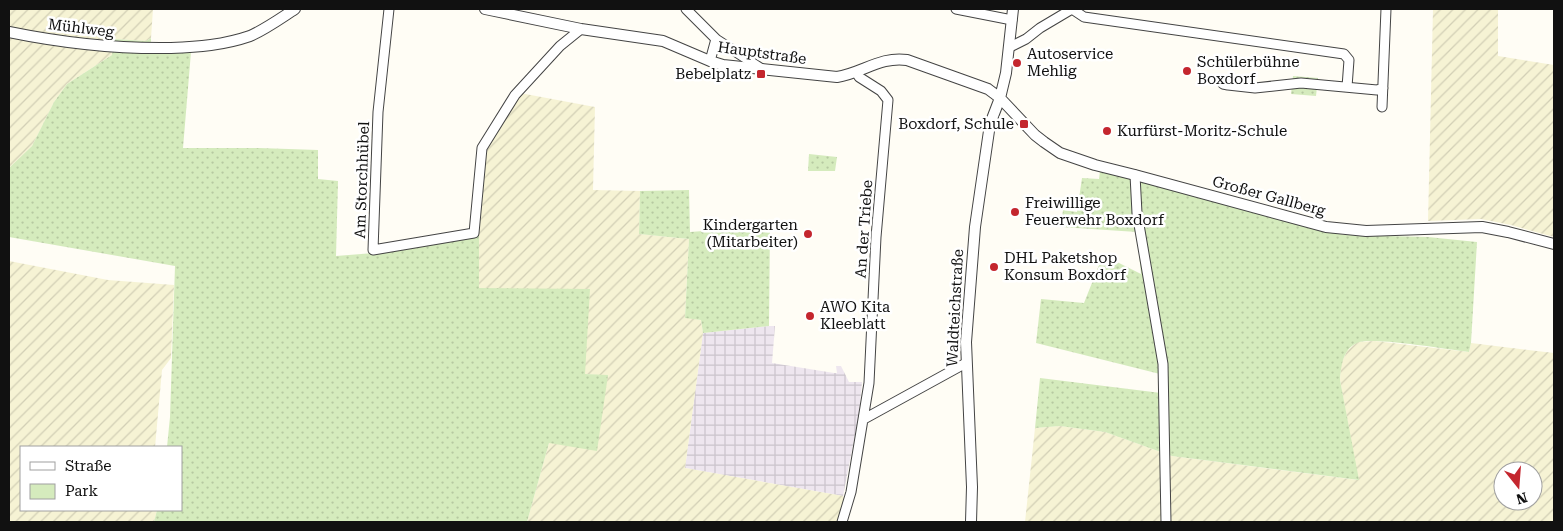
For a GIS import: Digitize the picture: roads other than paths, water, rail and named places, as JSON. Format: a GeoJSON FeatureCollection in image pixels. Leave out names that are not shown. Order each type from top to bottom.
{"type":"FeatureCollection","features":[{"type":"Feature","properties":{"kind":"street","name":"Mühlweg"},"geometry":{"type":"LineString","coordinates":[[9,32],[74,43],[119,48],[195,47],[227,43],[251,35],[295,9]]}},
{"type":"Feature","properties":{"kind":"street","name":"Am Storchhübel"},"geometry":{"type":"LineString","coordinates":[[389,9],[378,112],[373,250],[474,233],[482,148],[515,94],[560,46],[581,29]]}},
{"type":"Feature","properties":{"kind":"street","name":"Hauptstraße"},"geometry":{"type":"LineString","coordinates":[[485,9],[581,29],[663,41],[723,65],[764,70],[837,76],[856,72],[896,58],[907,60],[988,88],[1000,98]]}},
{"type":"Feature","properties":{"kind":"street"},"geometry":{"type":"LineString","coordinates":[[686,9],[716,39],[764,70]]}},
{"type":"Feature","properties":{"kind":"street"},"geometry":{"type":"LineString","coordinates":[[956,9],[1012,20]]}},
{"type":"Feature","properties":{"kind":"street","name":"Waldteichstraße"},"geometry":{"type":"LineString","coordinates":[[971,522],[972,487],[966,362],[977,208],[990,124],[1000,98],[1010,47],[1013,9]]}},
{"type":"Feature","properties":{"kind":"street"},"geometry":{"type":"LineString","coordinates":[[1010,47],[1026,40],[1040,28],[1072,9],[1084,17],[1344,54],[1349,60],[1347,87]]}},
{"type":"Feature","properties":{"kind":"street"},"geometry":{"type":"LineString","coordinates":[[1382,107],[1386,9]]}},
{"type":"Feature","properties":{"kind":"street"},"geometry":{"type":"LineString","coordinates":[[710,61],[716,39]]}},
{"type":"Feature","properties":{"kind":"street","name":"An der Triebe"},"geometry":{"type":"LineString","coordinates":[[842,522],[850,492],[869,383],[876,237],[888,100],[881,91],[859,77],[856,72]]}},
{"type":"Feature","properties":{"kind":"street"},"geometry":{"type":"LineString","coordinates":[[1220,80],[1223,84],[1255,88],[1302,83],[1377,90],[1383,88]]}},
{"type":"Feature","properties":{"kind":"street","name":"Großer Gallberg"},"geometry":{"type":"LineString","coordinates":[[1000,98],[1034,135],[1060,153],[1095,165],[1326,227],[1366,231],[1482,227],[1554,244]]}},
{"type":"Feature","properties":{"kind":"street"},"geometry":{"type":"LineString","coordinates":[[1134,174],[1138,213],[1163,364],[1166,522]]}},
{"type":"Feature","properties":{"kind":"street"},"geometry":{"type":"LineString","coordinates":[[864,416],[966,362]]}},
{"type":"Feature","properties":{"kind":"place","name":"Autoservice Mehlig"},"geometry":{"type":"Point","coordinates":[1017,63]}},
{"type":"Feature","properties":{"kind":"place","name":"Schülerbühne Boxdorf"},"geometry":{"type":"Point","coordinates":[1187,71]}},
{"type":"Feature","properties":{"kind":"place","name":"Bebelplatz"},"geometry":{"type":"Point","coordinates":[761,74]}},
{"type":"Feature","properties":{"kind":"place","name":"Boxdorf, Schule"},"geometry":{"type":"Point","coordinates":[1024,124]}},
{"type":"Feature","properties":{"kind":"place","name":"Kurfürst-Moritz-Schule"},"geometry":{"type":"Point","coordinates":[1107,131]}},
{"type":"Feature","properties":{"kind":"place","name":"Freiwillige Feuerwehr Boxdorf"},"geometry":{"type":"Point","coordinates":[1015,212]}},
{"type":"Feature","properties":{"kind":"place","name":"Kindergarten (Mitarbeiter)"},"geometry":{"type":"Point","coordinates":[808,234]}},
{"type":"Feature","properties":{"kind":"place","name":"DHL Paketshop Konsum Boxdorf"},"geometry":{"type":"Point","coordinates":[994,267]}},
{"type":"Feature","properties":{"kind":"place","name":"AWO Kita Kleeblatt"},"geometry":{"type":"Point","coordinates":[810,316]}}]}
